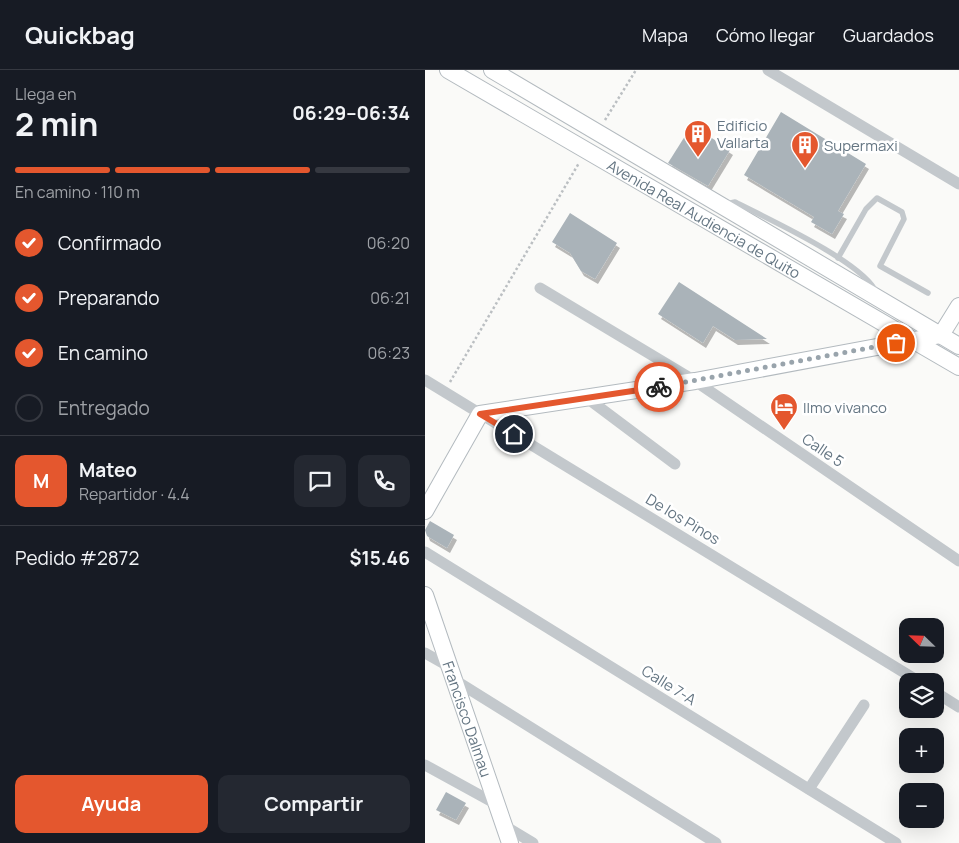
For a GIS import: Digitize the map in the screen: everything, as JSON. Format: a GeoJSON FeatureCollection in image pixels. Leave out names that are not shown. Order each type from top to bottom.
{"type":"FeatureCollection","features":[{"type":"Feature","properties":{"kind":"main road","name":"Avenida Real Audiencia de Quito"},"geometry":{"type":"LineString","coordinates":[[449,70],[959,367]]}},
{"type":"Feature","properties":{"kind":"main road","name":"Avenida Real Audiencia de Quito"},"geometry":{"type":"LineString","coordinates":[[492,70],[722,206],[804,246],[879,298],[959,346]]}},
{"type":"Feature","properties":{"kind":"main road"},"geometry":{"type":"LineString","coordinates":[[425,511],[480,414],[695,381],[941,335],[959,306]]}},
{"type":"Feature","properties":{"kind":"main road","name":"Francisco Dalmau"},"geometry":{"type":"LineString","coordinates":[[425,595],[510,843]]}},
{"type":"Feature","properties":{"kind":"street"},"geometry":{"type":"LineString","coordinates":[[768,70],[959,184]]}},
{"type":"Feature","properties":{"kind":"street","name":"Calle 5"},"geometry":{"type":"LineString","coordinates":[[540,288],[695,381],[959,561]]}},
{"type":"Feature","properties":{"kind":"street","name":"De los Pinos"},"geometry":{"type":"LineString","coordinates":[[428,382],[905,673]]}},
{"type":"Feature","properties":{"kind":"street"},"geometry":{"type":"LineString","coordinates":[[587,398],[675,464]]}},
{"type":"Feature","properties":{"kind":"street","name":"Calle 7-A"},"geometry":{"type":"LineString","coordinates":[[425,552],[897,843]]}},
{"type":"Feature","properties":{"kind":"street"},"geometry":{"type":"LineString","coordinates":[[425,654],[716,843]]}},
{"type":"Feature","properties":{"kind":"street"},"geometry":{"type":"LineString","coordinates":[[944,698],[959,707]]}},
{"type":"Feature","properties":{"kind":"street"},"geometry":{"type":"LineString","coordinates":[[809,789],[864,705]]}},
{"type":"Feature","properties":{"kind":"street"},"geometry":{"type":"LineString","coordinates":[[425,765],[496,804]]}},
{"type":"Feature","properties":{"kind":"street"},"geometry":{"type":"LineString","coordinates":[[505,826],[533,843]]}},
{"type":"Feature","properties":{"kind":"lane"},"geometry":{"type":"LineString","coordinates":[[838,258],[866,209],[877,198],[902,212],[904,218],[879,266],[928,293]]}},
{"type":"Feature","properties":{"kind":"lane"},"geometry":{"type":"LineString","coordinates":[[804,246],[838,258],[867,279],[879,298]]}},
{"type":"Feature","properties":{"kind":"path"},"geometry":{"type":"LineString","coordinates":[[597,132],[636,70]]}},
{"type":"Feature","properties":{"kind":"path"},"geometry":{"type":"LineString","coordinates":[[455,373],[586,150]]}},
{"type":"Feature","properties":{"kind":"building","name":"Supermaxi"},"geometry":{"type":"Polygon","coordinates":[[[781,112],[866,164],[838,211],[844,214],[832,234],[811,222],[814,217],[744,175],[781,112]]]}},
{"type":"Feature","properties":{"kind":"building","name":"Edificio Vallarta"},"geometry":{"type":"Polygon","coordinates":[[[692,125],[730,150],[708,186],[668,163],[692,125]]]}},
{"type":"Feature","properties":{"kind":"building"},"geometry":{"type":"Polygon","coordinates":[[[570,213],[617,243],[595,279],[581,271],[570,253],[552,242],[570,213]]]}},
{"type":"Feature","properties":{"kind":"building"},"geometry":{"type":"Polygon","coordinates":[[[679,282],[767,339],[735,340],[713,326],[703,343],[658,314],[679,282]]]}},
{"type":"Feature","properties":{"kind":"building"},"geometry":{"type":"Polygon","coordinates":[[[430,521],[454,535],[447,548],[427,536],[425,530],[430,521]]]}},
{"type":"Feature","properties":{"kind":"building"},"geometry":{"type":"Polygon","coordinates":[[[446,792],[466,803],[456,820],[436,810],[446,792]]]}},
{"type":"Feature","properties":{"kind":"way so far"},"geometry":{"type":"LineString","coordinates":[[659,387],[896,343]]}},
{"type":"Feature","properties":{"kind":"place","name":"Edificio Vallarta"},"geometry":{"type":"Point","coordinates":[698,158]}},
{"type":"Feature","properties":{"kind":"place","name":"Supermaxi"},"geometry":{"type":"Point","coordinates":[805,169]}},
{"type":"Feature","properties":{"kind":"place","name":"Ilmo vivanco"},"geometry":{"type":"Point","coordinates":[784,431]}},
{"type":"Feature","properties":{"kind":"route"},"geometry":{"type":"LineString","coordinates":[[514,434],[480,414],[659,387]]}}]}
